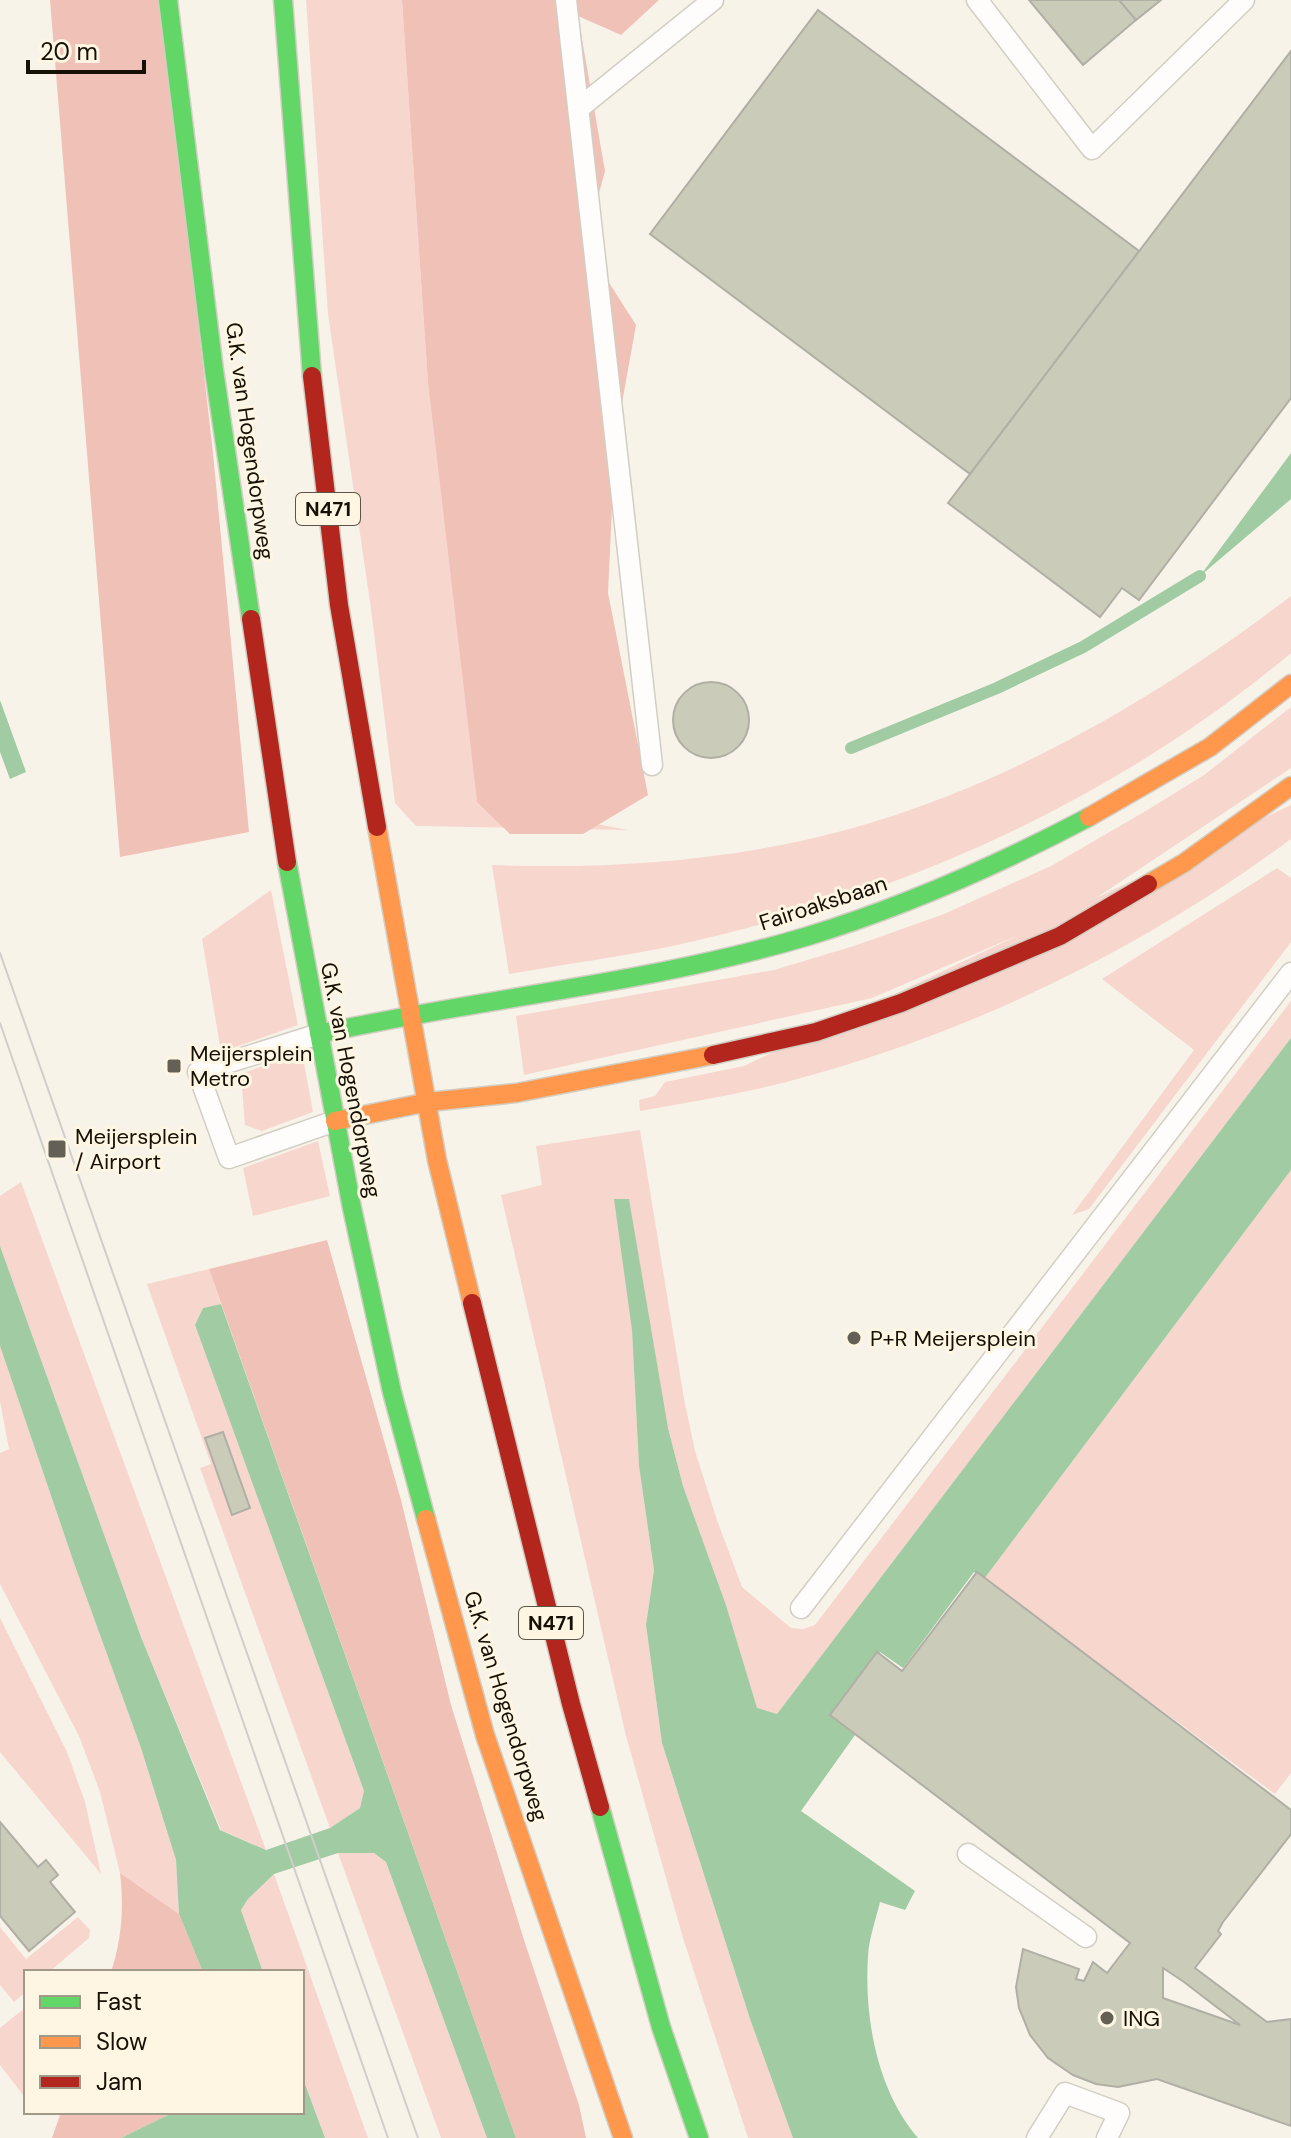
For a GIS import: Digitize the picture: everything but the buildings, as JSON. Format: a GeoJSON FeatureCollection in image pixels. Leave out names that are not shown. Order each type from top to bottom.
{"type":"FeatureCollection","features":[{"type":"Feature","properties":{"kind":"main road","name":"G.K. van Hogendorpweg"},"geometry":{"type":"LineString","coordinates":[[168,0],[219,401],[285,850],[335,1121],[392,1392],[485,1735],[623,2138]]}},
{"type":"Feature","properties":{"kind":"main road","name":"N471"},"geometry":{"type":"LineString","coordinates":[[283,0],[308,339],[339,605],[437,1160],[571,1704],[661,2027],[699,2138]]}},
{"type":"Feature","properties":{"kind":"main road","name":"Fairoaksbaan"},"geometry":{"type":"LineString","coordinates":[[319,1034],[409,1013],[672,968],[755,950],[851,922],[948,886],[1071,828],[1211,746],[1291,684]]}},
{"type":"Feature","properties":{"kind":"main road"},"geometry":{"type":"LineString","coordinates":[[335,1121],[428,1102],[516,1093],[666,1066],[816,1032],[901,1003],[1060,936],[1184,863],[1291,786]]}},
{"type":"Feature","properties":{"kind":"lane"},"geometry":{"type":"LineString","coordinates":[[566,0],[652,765]]}},
{"type":"Feature","properties":{"kind":"lane"},"geometry":{"type":"LineString","coordinates":[[578,109],[713,0]]}},
{"type":"Feature","properties":{"kind":"lane"},"geometry":{"type":"LineString","coordinates":[[977,0],[1092,149],[1244,0]]}},
{"type":"Feature","properties":{"kind":"lane"},"geometry":{"type":"LineString","coordinates":[[801,1608],[1291,973]]}},
{"type":"Feature","properties":{"kind":"lane"},"geometry":{"type":"LineString","coordinates":[[319,1034],[198,1072],[229,1158],[335,1121]]}},
{"type":"Feature","properties":{"kind":"lane"},"geometry":{"type":"LineString","coordinates":[[968,1854],[1086,1937]]}},
{"type":"Feature","properties":{"kind":"lane"},"geometry":{"type":"LineString","coordinates":[[1037,2138],[1065,2093],[1119,2113],[1107,2138]]}},
{"type":"Feature","properties":{"kind":"shaded area"},"geometry":{"type":"Polygon","coordinates":[[[50,0],[161,0],[213,453],[249,832],[120,857],[50,0]]]}},
{"type":"Feature","properties":{"kind":"shaded area"},"geometry":{"type":"Polygon","coordinates":[[[306,0],[402,0],[428,383],[477,801],[628,830],[416,826],[395,803],[371,609],[328,314],[306,0]]]}},
{"type":"Feature","properties":{"kind":"shaded area"},"geometry":{"type":"Polygon","coordinates":[[[402,0],[659,0],[621,35],[578,16],[605,171],[585,245],[636,325],[615,442],[608,593],[648,795],[583,834],[510,834],[477,802],[428,383],[402,0]]]}},
{"type":"Feature","properties":{"kind":"shaded area"},"geometry":{"type":"Polygon","coordinates":[[[1291,453],[1291,499],[1200,576],[1291,453]]]}},
{"type":"Feature","properties":{"kind":"shaded area"},"geometry":{"type":"Polygon","coordinates":[[[1291,596],[1291,653],[1223,706],[1152,754],[1078,798],[1002,836],[843,900],[761,924],[677,945],[509,974],[492,865],[574,866],[697,858],[778,846],[882,819],[1007,771],[1067,741],[1182,673],[1291,596]]]}},
{"type":"Feature","properties":{"kind":"shaded area"},"geometry":{"type":"Polygon","coordinates":[[[0,700],[26,772],[10,779],[0,752],[0,700]]]}},
{"type":"Feature","properties":{"kind":"shaded area"},"geometry":{"type":"Polygon","coordinates":[[[1291,707],[1291,768],[1081,908],[872,998],[524,1075],[516,1016],[774,970],[944,914],[1051,866],[1149,809],[1204,775],[1291,707]]]}},
{"type":"Feature","properties":{"kind":"shaded area"},"geometry":{"type":"Polygon","coordinates":[[[1291,805],[1291,839],[1177,916],[1057,981],[931,1036],[867,1058],[761,1088],[640,1111],[639,1100],[655,1096],[665,1082],[744,1066],[1291,805]]]}},
{"type":"Feature","properties":{"kind":"shaded area"},"geometry":{"type":"Polygon","coordinates":[[[1277,868],[1291,878],[1291,942],[1089,1209],[1072,1215],[1194,1050],[1102,979],[1277,868]]]}},
{"type":"Feature","properties":{"kind":"shaded area"},"geometry":{"type":"Polygon","coordinates":[[[271,890],[298,1025],[221,1052],[202,939],[271,890]]]}},
{"type":"Feature","properties":{"kind":"shaded area"},"geometry":{"type":"Polygon","coordinates":[[[1291,1001],[1291,1038],[777,1714],[757,1709],[726,1605],[683,1486],[668,1428],[632,1330],[639,1466],[654,1570],[646,1625],[662,1743],[750,2019],[793,2138],[748,2138],[683,1938],[626,1736],[501,1195],[542,1185],[536,1146],[640,1130],[684,1399],[695,1451],[717,1520],[742,1587],[791,1628],[803,1629],[815,1625],[1291,1001]]]}},
{"type":"Feature","properties":{"kind":"shaded area"},"geometry":{"type":"Polygon","coordinates":[[[1291,1038],[1291,1170],[984,1579],[974,1572],[903,1668],[880,1652],[832,1717],[855,1735],[801,1811],[915,1891],[905,1910],[880,1902],[870,1942],[867,1980],[871,2028],[883,2076],[892,2098],[918,2138],[793,2138],[750,2019],[662,1743],[646,1625],[654,1570],[639,1466],[632,1330],[614,1199],[629,1199],[668,1428],[683,1486],[726,1605],[757,1708],[777,1714],[1291,1038]]]}},
{"type":"Feature","properties":{"kind":"shaded area"},"geometry":{"type":"Polygon","coordinates":[[[302,1052],[313,1112],[262,1131],[245,1125],[241,1076],[302,1052]]]}},
{"type":"Feature","properties":{"kind":"shaded area"},"geometry":{"type":"Polygon","coordinates":[[[318,1141],[330,1196],[253,1216],[243,1168],[318,1141]]]}},
{"type":"Feature","properties":{"kind":"shaded area"},"geometry":{"type":"Polygon","coordinates":[[[1291,1170],[1291,1773],[1275,1794],[984,1579],[1291,1170]]]}},
{"type":"Feature","properties":{"kind":"shaded area"},"geometry":{"type":"Polygon","coordinates":[[[21,1182],[266,1850],[221,1830],[141,1637],[0,1246],[0,1196],[21,1182]]]}},
{"type":"Feature","properties":{"kind":"shaded area"},"geometry":{"type":"Polygon","coordinates":[[[327,1240],[401,1500],[451,1705],[579,2105],[586,2138],[516,2138],[209,1269],[327,1240]]]}},
{"type":"Feature","properties":{"kind":"shaded area"},"geometry":{"type":"Polygon","coordinates":[[[0,1246],[141,1637],[220,1830],[266,1850],[330,1828],[360,1808],[364,1791],[195,1325],[203,1308],[221,1304],[516,2138],[487,2138],[386,1862],[374,1853],[338,1853],[274,1874],[241,1910],[262,1970],[202,1970],[179,1914],[176,1860],[141,1748],[0,1346],[0,1246]]]}},
{"type":"Feature","properties":{"kind":"shaded area"},"geometry":{"type":"Polygon","coordinates":[[[209,1269],[221,1304],[203,1308],[195,1325],[364,1791],[360,1808],[330,1828],[200,1468],[211,1464],[147,1284],[209,1269]]]}},
{"type":"Feature","properties":{"kind":"shaded area"},"geometry":{"type":"Polygon","coordinates":[[[0,1346],[141,1748],[176,1860],[179,1914],[120,1873],[100,1792],[79,1736],[0,1584],[0,1453],[9,1449],[0,1401],[0,1346]]]}},
{"type":"Feature","properties":{"kind":"shaded area"},"geometry":{"type":"Polygon","coordinates":[[[0,1618],[67,1752],[85,1802],[101,1874],[0,1752],[0,1618]]]}},
{"type":"Feature","properties":{"kind":"shaded area"},"geometry":{"type":"Polygon","coordinates":[[[338,1853],[374,1853],[386,1862],[487,2138],[441,2138],[338,1853]]]}},
{"type":"Feature","properties":{"kind":"shaded area"},"geometry":{"type":"Polygon","coordinates":[[[120,1873],[179,1914],[202,1970],[112,1970],[118,1947],[122,1898],[120,1873]]]}},
{"type":"Feature","properties":{"kind":"shaded area"},"geometry":{"type":"Polygon","coordinates":[[[274,1874],[368,2138],[325,2138],[304,2081],[304,1970],[262,1970],[241,1910],[274,1874]]]}},
{"type":"Feature","properties":{"kind":"shaded area"},"geometry":{"type":"Polygon","coordinates":[[[78,1917],[90,1930],[89,1938],[51,1970],[24,1970],[24,1994],[14,2002],[0,1985],[0,1927],[26,1959],[78,1917]]]}},
{"type":"Feature","properties":{"kind":"shaded area"},"geometry":{"type":"Polygon","coordinates":[[[24,2009],[24,2096],[0,2065],[0,2028],[24,2009]]]}},
{"type":"Feature","properties":{"kind":"shaded area"},"geometry":{"type":"Polygon","coordinates":[[[304,2081],[325,2138],[121,2138],[170,2114],[304,2114],[304,2081]]]}},
{"type":"Feature","properties":{"kind":"shaded area"},"geometry":{"type":"Polygon","coordinates":[[[60,2114],[170,2114],[121,2138],[52,2138],[60,2114]]]}},
{"type":"Feature","properties":{"kind":"waterway"},"geometry":{"type":"LineString","coordinates":[[851,748],[997,688],[1083,647],[1200,576]]}},
{"type":"Feature","properties":{"kind":"tram line"},"geometry":{"type":"LineString","coordinates":[[0,953],[418,2138]]}},
{"type":"Feature","properties":{"kind":"tram line"},"geometry":{"type":"LineString","coordinates":[[0,1023],[388,2138]]}},
{"type":"Feature","properties":{"kind":"traffic: fast"},"geometry":{"type":"LineString","coordinates":[[168,0],[214,370],[251,619]]}},
{"type":"Feature","properties":{"kind":"traffic: fast"},"geometry":{"type":"LineString","coordinates":[[283,0],[312,376]]}},
{"type":"Feature","properties":{"kind":"traffic: fast"},"geometry":{"type":"LineString","coordinates":[[319,1034],[685,967],[805,937],[950,884],[1089,817]]}},
{"type":"Feature","properties":{"kind":"traffic: fast"},"geometry":{"type":"LineString","coordinates":[[287,862],[352,1208],[392,1392],[426,1519]]}},
{"type":"Feature","properties":{"kind":"traffic: fast"},"geometry":{"type":"LineString","coordinates":[[600,1807],[661,2027],[699,2138]]}},
{"type":"Feature","properties":{"kind":"traffic: slow"},"geometry":{"type":"LineString","coordinates":[[1089,817],[1210,747],[1291,684]]}},
{"type":"Feature","properties":{"kind":"traffic: slow"},"geometry":{"type":"LineString","coordinates":[[1148,884],[1184,863],[1291,786]]}},
{"type":"Feature","properties":{"kind":"traffic: slow"},"geometry":{"type":"LineString","coordinates":[[377,827],[437,1160],[472,1303]]}},
{"type":"Feature","properties":{"kind":"traffic: slow"},"geometry":{"type":"LineString","coordinates":[[335,1121],[428,1102],[516,1093],[713,1055]]}},
{"type":"Feature","properties":{"kind":"traffic: slow"},"geometry":{"type":"LineString","coordinates":[[426,1519],[485,1735],[623,2138]]}},
{"type":"Feature","properties":{"kind":"traffic: jam"},"geometry":{"type":"LineString","coordinates":[[312,376],[339,605],[377,827]]}},
{"type":"Feature","properties":{"kind":"traffic: jam"},"geometry":{"type":"LineString","coordinates":[[251,619],[287,862]]}},
{"type":"Feature","properties":{"kind":"traffic: jam"},"geometry":{"type":"LineString","coordinates":[[713,1055],[816,1032],[901,1003],[1060,936],[1148,884]]}},
{"type":"Feature","properties":{"kind":"traffic: jam"},"geometry":{"type":"LineString","coordinates":[[472,1303],[571,1704],[600,1807]]}},
{"type":"Feature","properties":{"kind":"place","name":"Meijersplein Metro"},"geometry":{"type":"Point","coordinates":[174,1066]}},
{"type":"Feature","properties":{"kind":"place","name":"Meijersplein / Airport"},"geometry":{"type":"Point","coordinates":[57,1149]}},
{"type":"Feature","properties":{"kind":"place","name":"P+R Meijersplein"},"geometry":{"type":"Point","coordinates":[854,1338]}},
{"type":"Feature","properties":{"kind":"place","name":"ING"},"geometry":{"type":"Point","coordinates":[1107,2018]}}]}
